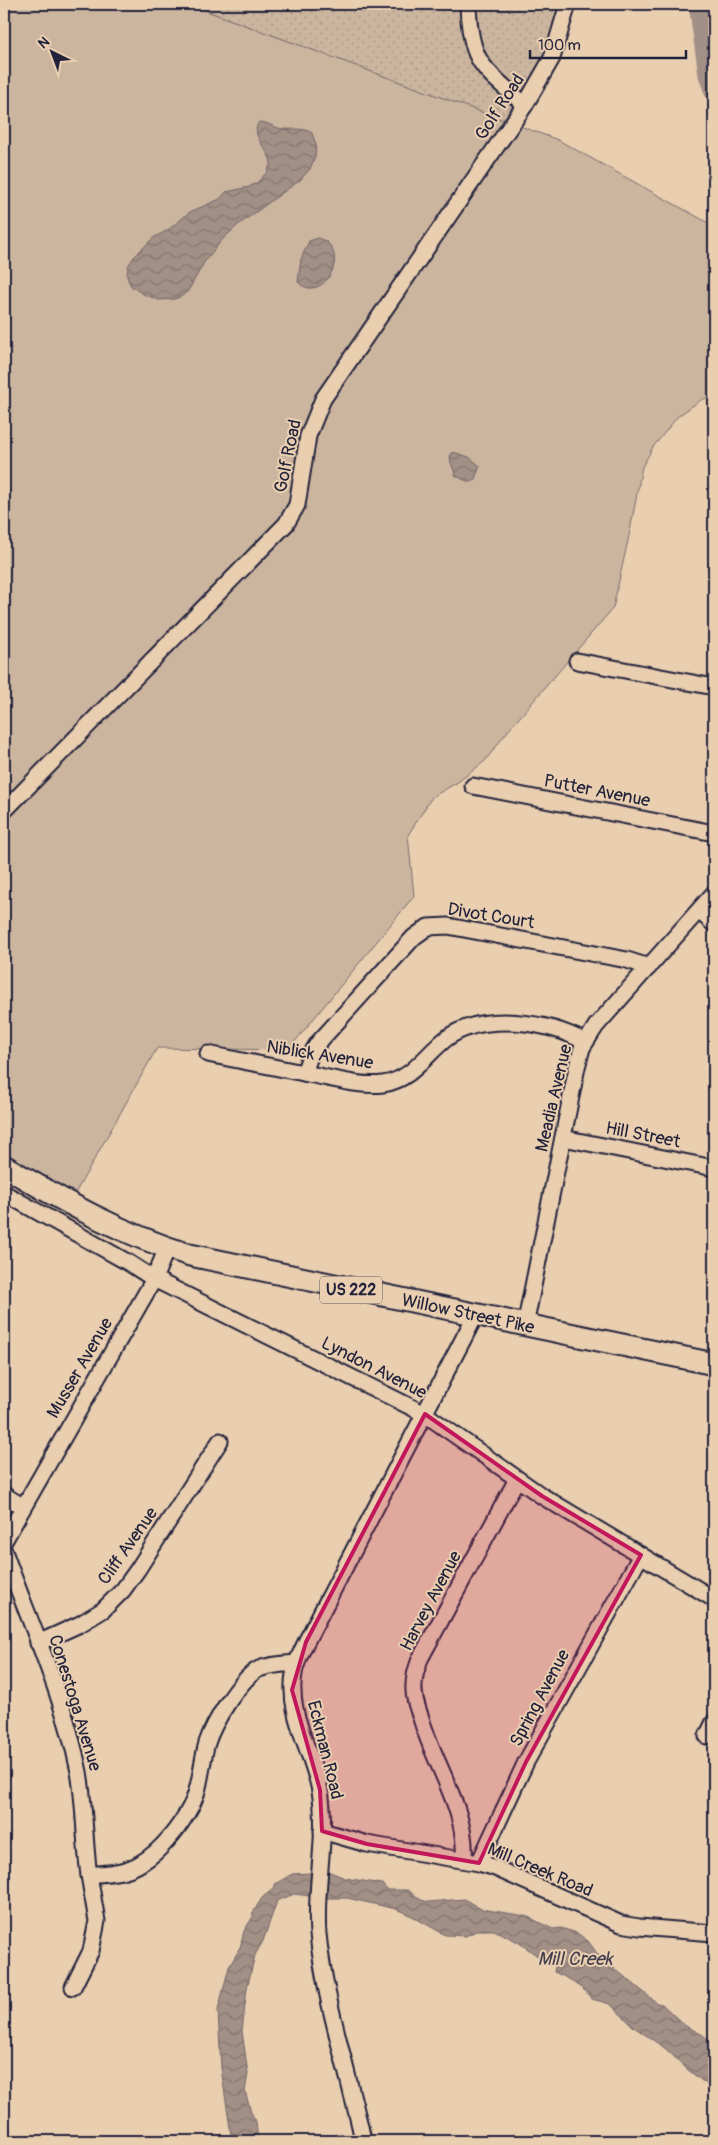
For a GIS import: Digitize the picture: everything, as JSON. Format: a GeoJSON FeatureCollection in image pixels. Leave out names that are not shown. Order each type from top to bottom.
{"type":"FeatureCollection","features":[{"type":"Feature","properties":{"kind":"highway","name":"Willow Street Pike"},"geometry":{"type":"LineString","coordinates":[[4,1166],[60,1200],[100,1220],[168,1248],[244,1267],[714,1364]]}},
{"type":"Feature","properties":{"kind":"street"},"geometry":{"type":"LineString","coordinates":[[468,4],[473,47],[479,61],[486,71],[525,105]]}},
{"type":"Feature","properties":{"kind":"street","name":"Golf Road"},"geometry":{"type":"LineString","coordinates":[[4,810],[286,524],[297,505],[308,436],[323,400],[525,105],[552,58],[568,4]]}},
{"type":"Feature","properties":{"kind":"street"},"geometry":{"type":"LineString","coordinates":[[577,661],[714,687]]}},
{"type":"Feature","properties":{"kind":"street","name":"Putter Avenue"},"geometry":{"type":"LineString","coordinates":[[474,786],[714,833]]}},
{"type":"Feature","properties":{"kind":"street","name":"Meadia Avenue"},"geometry":{"type":"LineString","coordinates":[[525,1326],[577,1067],[585,1042],[596,1026],[714,893]]}},
{"type":"Feature","properties":{"kind":"street"},"geometry":{"type":"LineString","coordinates":[[699,911],[714,924]]}},
{"type":"Feature","properties":{"kind":"street","name":"Divot Court"},"geometry":{"type":"LineString","coordinates":[[304,1073],[310,1056],[318,1043],[414,937],[428,927],[448,926],[627,960],[649,967]]}},
{"type":"Feature","properties":{"kind":"street","name":"Niblick Avenue"},"geometry":{"type":"LineString","coordinates":[[208,1054],[369,1084],[394,1081],[415,1069],[448,1038],[473,1026],[492,1022],[523,1023],[550,1029],[585,1042]]}},
{"type":"Feature","properties":{"kind":"street","name":"Hill Street"},"geometry":{"type":"LineString","coordinates":[[564,1138],[714,1168]]}},
{"type":"Feature","properties":{"kind":"street","name":"Lyndon Avenue"},"geometry":{"type":"LineString","coordinates":[[5,1197],[129,1263],[154,1279],[425,1414],[517,1479],[714,1599]]}},
{"type":"Feature","properties":{"kind":"street","name":"Musser Avenue"},"geometry":{"type":"LineString","coordinates":[[22,1506],[154,1279],[168,1248]]}},
{"type":"Feature","properties":{"kind":"street","name":"Eckman Road"},"geometry":{"type":"LineString","coordinates":[[363,2141],[336,2027],[320,1947],[317,1902],[322,1831],[320,1790],[294,1703],[292,1690],[297,1664],[306,1642],[471,1324],[472,1315]]}},
{"type":"Feature","properties":{"kind":"street","name":"Cliff Avenue"},"geometry":{"type":"LineString","coordinates":[[38,1643],[80,1624],[103,1610],[123,1590],[138,1570],[220,1440]]}},
{"type":"Feature","properties":{"kind":"street","name":"Harvey Avenue"},"geometry":{"type":"LineString","coordinates":[[471,1861],[457,1810],[424,1730],[415,1697],[415,1674],[420,1659],[517,1479]]}},
{"type":"Feature","properties":{"kind":"street"},"geometry":{"type":"LineString","coordinates":[[4,1495],[22,1506],[4,1541]]}},
{"type":"Feature","properties":{"kind":"street","name":"Conestoga Avenue"},"geometry":{"type":"LineString","coordinates":[[4,1551],[56,1692],[79,1772],[89,1875],[97,1921],[91,1951],[73,1986]]}},
{"type":"Feature","properties":{"kind":"street","name":"Spring Avenue"},"geometry":{"type":"LineString","coordinates":[[471,1861],[641,1555]]}},
{"type":"Feature","properties":{"kind":"street"},"geometry":{"type":"LineString","coordinates":[[89,1875],[128,1869],[140,1864],[153,1854],[180,1824],[192,1805],[212,1731],[230,1700],[257,1670],[270,1665],[297,1664]]}},
{"type":"Feature","properties":{"kind":"street"},"geometry":{"type":"LineString","coordinates":[[707,1736],[714,1722]]}},
{"type":"Feature","properties":{"kind":"street","name":"Mill Creek Road"},"geometry":{"type":"LineString","coordinates":[[322,1831],[367,1844],[471,1861],[493,1867],[622,1924],[639,1928],[714,1933]]}},
{"type":"Feature","properties":{"kind":"highlighted area"},"geometry":{"type":"Polygon","coordinates":[[[425,1414],[542,1496],[641,1555],[526,1762],[479,1863],[367,1844],[322,1831],[320,1790],[292,1690],[306,1642],[425,1414]]]}},
{"type":"Feature","properties":{"kind":"shaded area"},"geometry":{"type":"Polygon","coordinates":[[[4,4],[188,4],[558,140],[714,226],[714,395],[701,400],[678,416],[653,447],[642,467],[613,608],[507,732],[485,761],[458,782],[432,797],[408,835],[414,896],[288,1050],[157,1048],[73,1197],[4,1155],[4,4]]]}},
{"type":"Feature","properties":{"kind":"shaded area"},"geometry":{"type":"Polygon","coordinates":[[[188,4],[561,4],[552,36],[542,61],[503,120],[188,4]]]}},
{"type":"Feature","properties":{"kind":"water"},"geometry":{"type":"Polygon","coordinates":[[[259,122],[280,128],[302,129],[312,133],[316,145],[315,157],[310,169],[300,180],[238,225],[222,240],[205,261],[188,291],[182,296],[175,299],[159,300],[143,294],[131,286],[127,277],[128,266],[134,257],[153,238],[168,230],[190,212],[220,199],[226,192],[249,187],[258,182],[267,172],[271,163],[256,132],[259,122]]]}},
{"type":"Feature","properties":{"kind":"water"},"geometry":{"type":"Polygon","coordinates":[[[318,238],[327,242],[333,252],[332,271],[328,279],[321,285],[314,288],[306,287],[298,282],[301,259],[309,241],[318,238]]]}},
{"type":"Feature","properties":{"kind":"water"},"geometry":{"type":"Polygon","coordinates":[[[453,452],[469,457],[480,466],[474,481],[469,482],[456,476],[450,456],[453,452]]]}},
{"type":"Feature","properties":{"kind":"water","name":"Mill Creek"},"geometry":{"type":"Polygon","coordinates":[[[330,1872],[345,1878],[382,1884],[387,1890],[408,1890],[421,1900],[429,1902],[464,1899],[481,1909],[526,1916],[553,1929],[561,1928],[577,1933],[588,1941],[599,1956],[657,2003],[662,2004],[684,2025],[703,2035],[714,2045],[714,2090],[688,2070],[666,2049],[634,2027],[610,2004],[592,1999],[582,1988],[554,1972],[556,1961],[539,1957],[518,1942],[494,1930],[478,1930],[466,1936],[445,1935],[396,1909],[347,1898],[326,1898],[294,1894],[277,1901],[263,1941],[255,1955],[247,1988],[242,2031],[248,2074],[245,2091],[256,2122],[258,2141],[232,2141],[221,2068],[218,2010],[229,1967],[240,1948],[244,1931],[254,1915],[252,1914],[262,1898],[275,1887],[275,1884],[292,1874],[330,1872]]]}},
{"type":"Feature","properties":{"kind":"waterway","name":"Mill Creek"},"geometry":{"type":"LineString","coordinates":[[698,4],[708,75],[714,92]]}}]}
